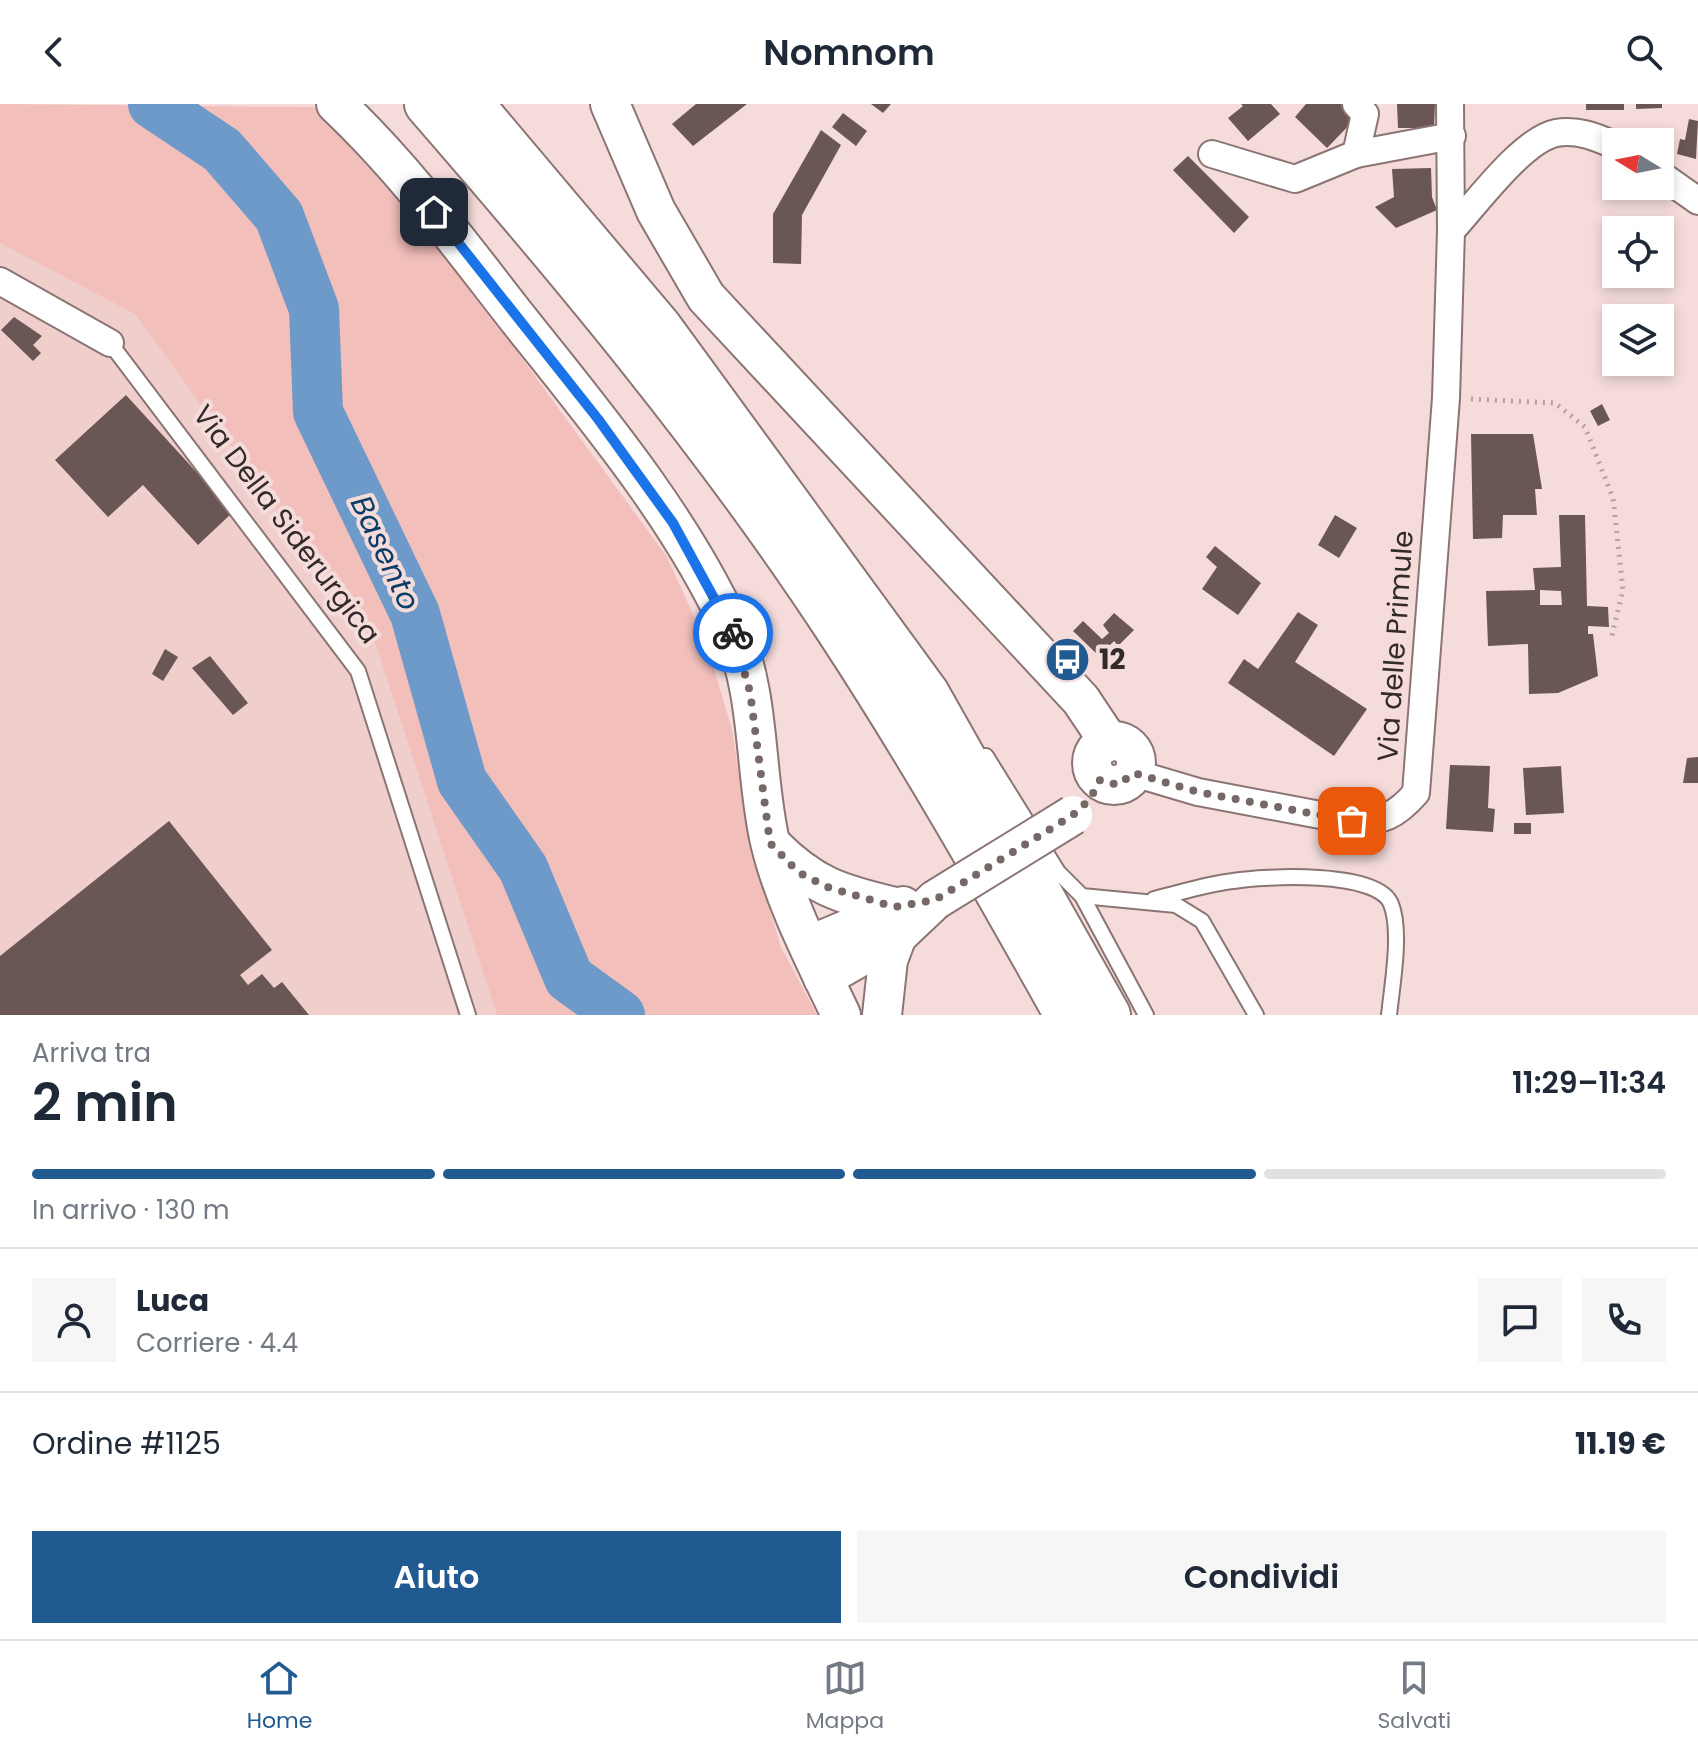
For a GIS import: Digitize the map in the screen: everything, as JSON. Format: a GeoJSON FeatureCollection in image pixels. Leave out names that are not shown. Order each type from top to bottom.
{"type":"FeatureCollection","features":[{"type":"Feature","properties":{"kind":"highway"},"geometry":{"type":"LineString","coordinates":[[427,104],[547,242],[664,386],[837,627],[945,798],[1067,1015]]}},
{"type":"Feature","properties":{"kind":"highway"},"geometry":{"type":"LineString","coordinates":[[471,104],[632,293],[927,694],[1108,1015]]}},
{"type":"Feature","properties":{"kind":"highway"},"geometry":{"type":"LineString","coordinates":[[502,104],[542,148],[632,293]]}},
{"type":"Feature","properties":{"kind":"street"},"geometry":{"type":"LineString","coordinates":[[336,104],[397,166],[598,419],[673,523],[732,630],[750,692],[770,843],[816,961],[841,1015]]}},
{"type":"Feature","properties":{"kind":"street"},"geometry":{"type":"LineString","coordinates":[[610,104],[656,211],[706,297],[1081,700],[1109,742],[1128,746],[1134,754],[1117,777],[1073,815],[935,900],[816,961]]}},
{"type":"Feature","properties":{"kind":"street"},"geometry":{"type":"LineString","coordinates":[[1356,104],[1365,114],[1356,154]]}},
{"type":"Feature","properties":{"kind":"street","name":"Via delle Primule"},"geometry":{"type":"LineString","coordinates":[[1117,777],[1352,821],[1378,822],[1399,813],[1416,793],[1446,398],[1451,231],[1450,104]]}},
{"type":"Feature","properties":{"kind":"street"},"geometry":{"type":"LineString","coordinates":[[1451,231],[1530,146],[1555,133],[1591,134],[1602,139]]}},
{"type":"Feature","properties":{"kind":"street"},"geometry":{"type":"LineString","coordinates":[[1212,154],[1295,179],[1356,154],[1452,136]]}},
{"type":"Feature","properties":{"kind":"street"},"geometry":{"type":"LineString","coordinates":[[1674,184],[1698,201]]}},
{"type":"Feature","properties":{"kind":"street","name":"Via Della Siderurgica"},"geometry":{"type":"LineString","coordinates":[[0,281],[110,343]]}},
{"type":"Feature","properties":{"kind":"street"},"geometry":{"type":"LineString","coordinates":[[770,843],[798,872],[864,900],[896,922]]}},
{"type":"Feature","properties":{"kind":"street"},"geometry":{"type":"LineString","coordinates":[[882,1015],[896,922]]}},
{"type":"Feature","properties":{"kind":"lane","name":"Via Della Siderurgica"},"geometry":{"type":"LineString","coordinates":[[110,343],[358,671],[468,1015]]}},
{"type":"Feature","properties":{"kind":"lane"},"geometry":{"type":"LineString","coordinates":[[831,562],[912,647]]}},
{"type":"Feature","properties":{"kind":"lane"},"geometry":{"type":"LineString","coordinates":[[979,746],[1058,872],[1082,896],[1146,1015]]}},
{"type":"Feature","properties":{"kind":"lane"},"geometry":{"type":"LineString","coordinates":[[1136,904],[1233,880],[1352,880],[1377,888],[1391,902],[1394,921],[1389,1015]]}},
{"type":"Feature","properties":{"kind":"lane"},"geometry":{"type":"LineString","coordinates":[[1082,896],[1136,904],[1176,905],[1202,921],[1256,1015]]}},
{"type":"Feature","properties":{"kind":"path"},"geometry":{"type":"LineString","coordinates":[[1446,398],[1555,403],[1585,427],[1613,498],[1623,590],[1611,639]]}},
{"type":"Feature","properties":{"kind":"shaded area"},"geometry":{"type":"Polygon","coordinates":[[[0,104],[314,107],[445,253],[667,557],[707,645],[732,730],[749,842],[781,947],[817,1015],[497,1015],[376,646],[135,314],[0,243],[0,104]]]}},
{"type":"Feature","properties":{"kind":"shaded area"},"geometry":{"type":"Polygon","coordinates":[[[0,243],[135,313],[376,647],[497,1015],[0,1015],[0,243]]]}},
{"type":"Feature","properties":{"kind":"building"},"geometry":{"type":"Polygon","coordinates":[[[696,104],[747,104],[693,146],[672,124],[696,104]]]}},
{"type":"Feature","properties":{"kind":"building"},"geometry":{"type":"Polygon","coordinates":[[[871,104],[891,104],[883,113],[871,104]]]}},
{"type":"Feature","properties":{"kind":"building"},"geometry":{"type":"Polygon","coordinates":[[[1241,104],[1271,104],[1280,114],[1248,141],[1228,118],[1243,106],[1241,104]]]}},
{"type":"Feature","properties":{"kind":"building"},"geometry":{"type":"Polygon","coordinates":[[[1306,104],[1349,104],[1359,115],[1327,148],[1295,117],[1306,104]]]}},
{"type":"Feature","properties":{"kind":"building"},"geometry":{"type":"Polygon","coordinates":[[[1397,104],[1435,104],[1434,128],[1398,128],[1397,104]]]}},
{"type":"Feature","properties":{"kind":"building"},"geometry":{"type":"Polygon","coordinates":[[[1586,104],[1624,104],[1624,110],[1586,110],[1586,104]]]}},
{"type":"Feature","properties":{"kind":"building"},"geometry":{"type":"Polygon","coordinates":[[[1636,104],[1662,104],[1662,108],[1636,109],[1636,104]]]}},
{"type":"Feature","properties":{"kind":"building"},"geometry":{"type":"Polygon","coordinates":[[[843,113],[867,131],[856,146],[832,127],[843,113]]]}},
{"type":"Feature","properties":{"kind":"building"},"geometry":{"type":"Polygon","coordinates":[[[1689,119],[1698,121],[1696,159],[1677,154],[1680,139],[1685,140],[1689,119]]]}},
{"type":"Feature","properties":{"kind":"building"},"geometry":{"type":"Polygon","coordinates":[[[821,130],[841,145],[802,215],[801,264],[773,263],[773,214],[821,130]]]}},
{"type":"Feature","properties":{"kind":"building"},"geometry":{"type":"Polygon","coordinates":[[[1188,156],[1249,217],[1234,233],[1173,170],[1188,156]]]}},
{"type":"Feature","properties":{"kind":"building"},"geometry":{"type":"Polygon","coordinates":[[[1431,168],[1432,197],[1437,210],[1396,228],[1375,207],[1394,197],[1392,169],[1431,168]]]}},
{"type":"Feature","properties":{"kind":"building"},"geometry":{"type":"Polygon","coordinates":[[[14,317],[42,336],[33,345],[41,353],[33,361],[1,330],[14,317]]]}},
{"type":"Feature","properties":{"kind":"building"},"geometry":{"type":"Polygon","coordinates":[[[126,395],[233,512],[198,545],[143,485],[108,517],[55,460],[126,395]]]}},
{"type":"Feature","properties":{"kind":"building"},"geometry":{"type":"Polygon","coordinates":[[[1602,404],[1610,420],[1598,426],[1590,411],[1602,404]]]}},
{"type":"Feature","properties":{"kind":"building"},"geometry":{"type":"Polygon","coordinates":[[[1471,434],[1533,434],[1542,489],[1535,489],[1537,515],[1503,515],[1502,538],[1473,539],[1471,434]]]}},
{"type":"Feature","properties":{"kind":"building"},"geometry":{"type":"Polygon","coordinates":[[[1335,515],[1357,528],[1339,558],[1318,545],[1335,515]]]}},
{"type":"Feature","properties":{"kind":"building"},"geometry":{"type":"Polygon","coordinates":[[[1559,515],[1585,515],[1587,606],[1608,607],[1609,627],[1588,626],[1588,634],[1593,634],[1598,676],[1558,693],[1529,694],[1528,644],[1488,646],[1486,591],[1535,590],[1533,568],[1561,567],[1559,515]],[[1540,590],[1540,605],[1562,605],[1561,591],[1540,590]]]}},
{"type":"Feature","properties":{"kind":"building"},"geometry":{"type":"Polygon","coordinates":[[[1215,546],[1261,583],[1238,615],[1202,589],[1217,567],[1206,557],[1215,546]]]}},
{"type":"Feature","properties":{"kind":"building"},"geometry":{"type":"Polygon","coordinates":[[[1298,612],[1318,625],[1295,662],[1367,709],[1334,756],[1228,683],[1244,659],[1258,669],[1298,612]]]}},
{"type":"Feature","properties":{"kind":"building"},"geometry":{"type":"Polygon","coordinates":[[[1114,613],[1134,630],[1118,646],[1114,641],[1099,656],[1073,631],[1083,621],[1102,639],[1109,633],[1103,625],[1114,613]]]}},
{"type":"Feature","properties":{"kind":"building"},"geometry":{"type":"Polygon","coordinates":[[[165,649],[178,657],[163,681],[152,674],[165,649]]]}},
{"type":"Feature","properties":{"kind":"building"},"geometry":{"type":"Polygon","coordinates":[[[210,656],[248,703],[233,715],[192,668],[210,656]]]}},
{"type":"Feature","properties":{"kind":"building"},"geometry":{"type":"Polygon","coordinates":[[[1698,757],[1698,783],[1683,783],[1687,758],[1698,757]]]}},
{"type":"Feature","properties":{"kind":"building"},"geometry":{"type":"Polygon","coordinates":[[[1450,765],[1490,766],[1488,808],[1495,809],[1493,832],[1446,829],[1450,765]]]}},
{"type":"Feature","properties":{"kind":"building"},"geometry":{"type":"Polygon","coordinates":[[[1561,766],[1564,813],[1526,815],[1523,768],[1561,766]]]}},
{"type":"Feature","properties":{"kind":"building"},"geometry":{"type":"Polygon","coordinates":[[[169,821],[272,950],[240,975],[248,985],[262,974],[274,988],[282,982],[309,1015],[0,1015],[0,956],[169,821]]]}},
{"type":"Feature","properties":{"kind":"building"},"geometry":{"type":"Polygon","coordinates":[[[1514,823],[1531,823],[1531,834],[1514,834],[1514,823]]]}},
{"type":"Feature","properties":{"kind":"waterway","name":"Basento"},"geometry":{"type":"LineString","coordinates":[[153,104],[222,150],[279,216],[314,309],[318,412],[415,614],[462,781],[523,868],[569,978],[620,1015]]}},
{"type":"Feature","properties":{"kind":"way so far"},"geometry":{"type":"LineString","coordinates":[[733,633],[750,692],[770,843],[798,872],[827,887],[864,900],[895,907],[935,900],[1073,815],[1090,799],[1100,780],[1109,785],[1118,785],[1134,773],[1198,792],[1352,821]]}},
{"type":"Feature","properties":{"kind":"place","name":"12"},"geometry":{"type":"Point","coordinates":[1068,659]}},
{"type":"Feature","properties":{"kind":"route"},"geometry":{"type":"LineString","coordinates":[[434,212],[598,419],[673,523],[733,633]]}}]}
